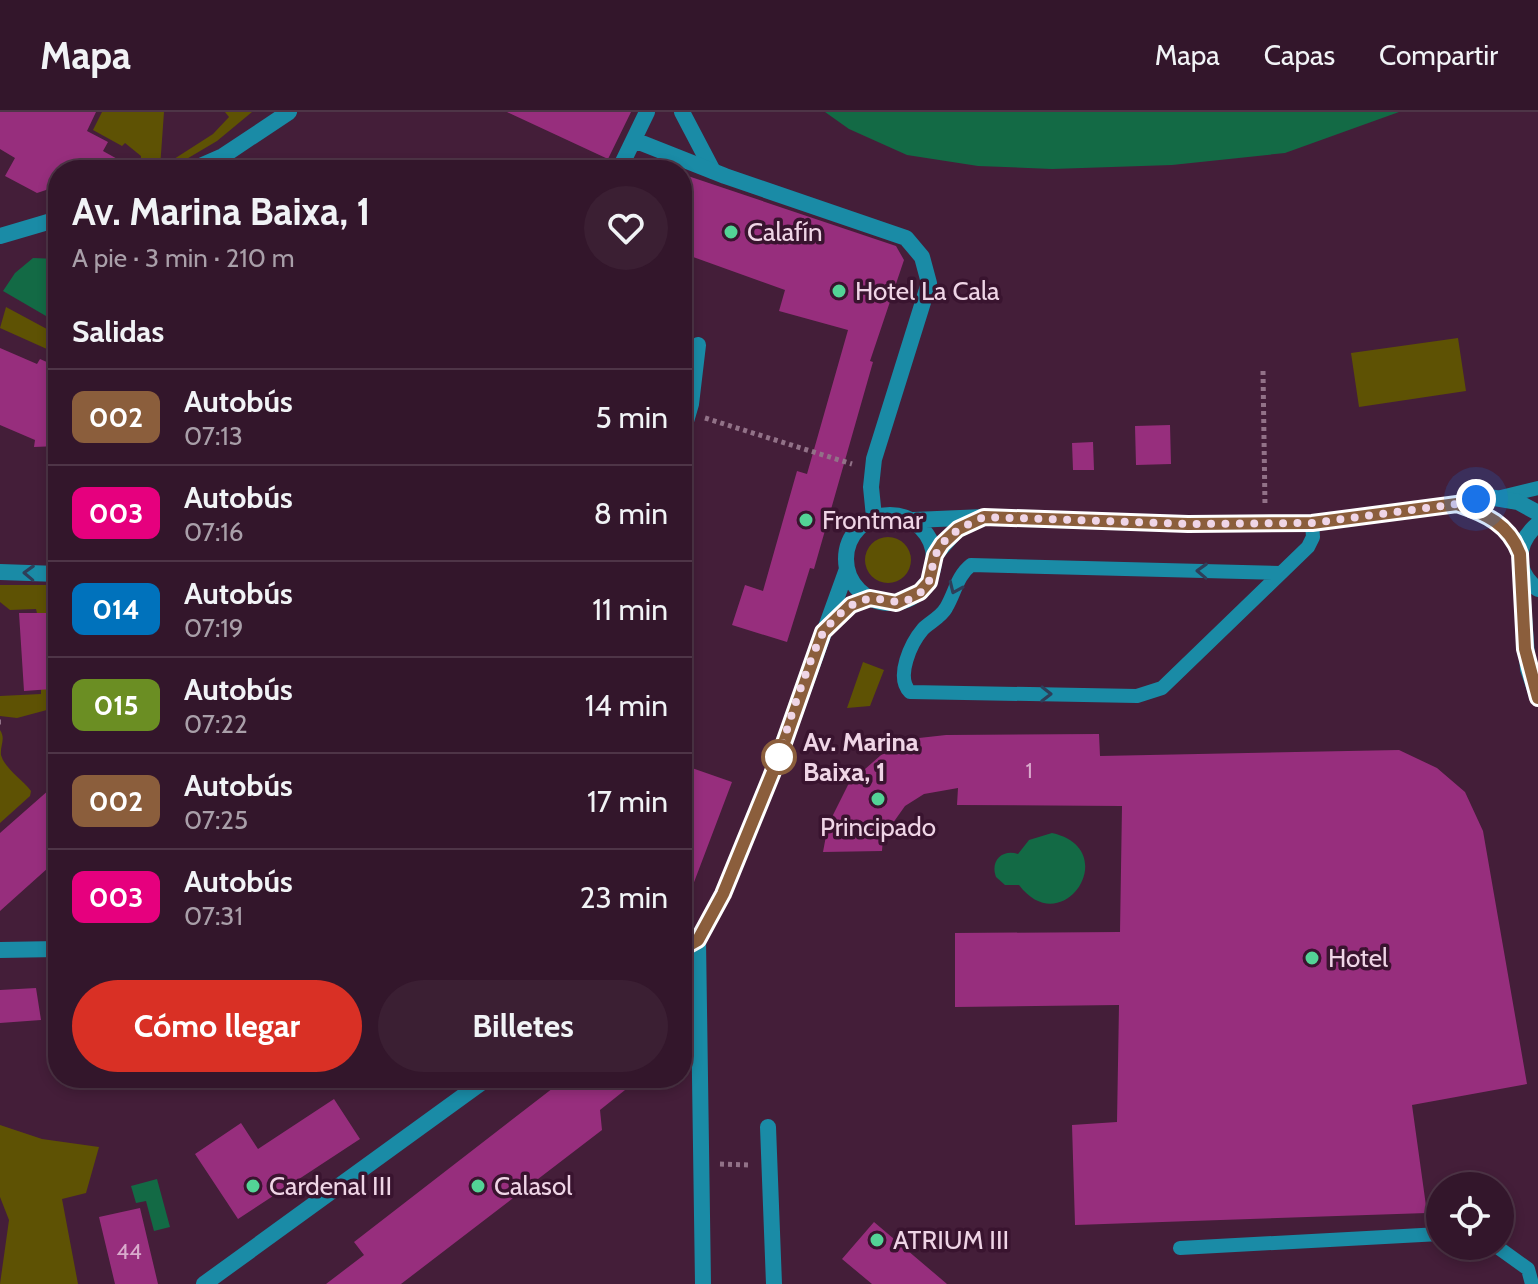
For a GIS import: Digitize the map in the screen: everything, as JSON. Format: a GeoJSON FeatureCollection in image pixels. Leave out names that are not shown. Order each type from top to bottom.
{"type":"FeatureCollection","features":[{"type":"Feature","properties":{"kind":"street"},"geometry":{"type":"LineString","coordinates":[[214,160],[289,112]]}},
{"type":"Feature","properties":{"kind":"street"},"geometry":{"type":"LineString","coordinates":[[624,160],[647,112]]}},
{"type":"Feature","properties":{"kind":"street"},"geometry":{"type":"LineString","coordinates":[[682,112],[713,171]]}},
{"type":"Feature","properties":{"kind":"street"},"geometry":{"type":"LineString","coordinates":[[634,140],[685,160]]}},
{"type":"Feature","properties":{"kind":"street"},"geometry":{"type":"LineString","coordinates":[[692,163],[906,238],[922,257],[929,283],[872,470],[874,517]]}},
{"type":"Feature","properties":{"kind":"street"},"geometry":{"type":"LineString","coordinates":[[0,236],[48,222]]}},
{"type":"Feature","properties":{"kind":"street"},"geometry":{"type":"LineString","coordinates":[[692,386],[698,345]]}},
{"type":"Feature","properties":{"kind":"street"},"geometry":{"type":"LineString","coordinates":[[914,520],[932,542],[935,555],[934,569],[920,592],[896,603],[870,598],[859,591],[847,569],[846,557],[854,533],[874,517],[901,515],[914,520],[984,517],[1312,523],[1501,497],[1538,513]]}},
{"type":"Feature","properties":{"kind":"street"},"geometry":{"type":"LineString","coordinates":[[1457,504],[1504,526],[1514,537],[1525,576],[1538,589]]}},
{"type":"Feature","properties":{"kind":"street"},"geometry":{"type":"LineString","coordinates":[[935,555],[958,529],[984,517]]}},
{"type":"Feature","properties":{"kind":"street"},"geometry":{"type":"LineString","coordinates":[[1538,524],[1528,532],[1520,559],[1528,669],[1538,698]]}},
{"type":"Feature","properties":{"kind":"street"},"geometry":{"type":"LineString","coordinates":[[703,1284],[698,940],[723,894],[779,757],[847,569]]}},
{"type":"Feature","properties":{"kind":"street"},"geometry":{"type":"LineString","coordinates":[[0,572],[48,574]]}},
{"type":"Feature","properties":{"kind":"street"},"geometry":{"type":"LineString","coordinates":[[823,632],[851,605],[870,598]]}},
{"type":"Feature","properties":{"kind":"street"},"geometry":{"type":"LineString","coordinates":[[1537,691],[1538,685]]}},
{"type":"Feature","properties":{"kind":"street"},"geometry":{"type":"LineString","coordinates":[[692,943],[698,940]]}},
{"type":"Feature","properties":{"kind":"street"},"geometry":{"type":"LineString","coordinates":[[0,950],[48,949]]}},
{"type":"Feature","properties":{"kind":"street"},"geometry":{"type":"LineString","coordinates":[[204,1284],[474,1088]]}},
{"type":"Feature","properties":{"kind":"street"},"geometry":{"type":"LineString","coordinates":[[768,1127],[774,1284]]}},
{"type":"Feature","properties":{"kind":"lane"},"geometry":{"type":"LineString","coordinates":[[1501,497],[1538,488]]}},
{"type":"Feature","properties":{"kind":"lane"},"geometry":{"type":"LineString","coordinates":[[1280,573],[971,565],[963,571],[945,611],[917,638],[902,676],[904,686],[910,692],[1137,696],[1162,688],[1308,547],[1313,537],[1312,523]]}},
{"type":"Feature","properties":{"kind":"lane"},"geometry":{"type":"LineString","coordinates":[[1180,1248],[1426,1235]]}},
{"type":"Feature","properties":{"kind":"lane"},"geometry":{"type":"LineString","coordinates":[[1514,1259],[1528,1269],[1532,1284]]}},
{"type":"Feature","properties":{"kind":"path"},"geometry":{"type":"LineString","coordinates":[[1263,371],[1265,523]]}},
{"type":"Feature","properties":{"kind":"path"},"geometry":{"type":"LineString","coordinates":[[692,414],[872,470]]}},
{"type":"Feature","properties":{"kind":"path"},"geometry":{"type":"LineString","coordinates":[[703,1164],[769,1166]]}},
{"type":"Feature","properties":{"kind":"shaded area"},"geometry":{"type":"Polygon","coordinates":[[[102,112],[164,112],[161,160],[141,160],[141,156],[125,143],[122,146],[93,130],[102,112]]]}},
{"type":"Feature","properties":{"kind":"shaded area"},"geometry":{"type":"Polygon","coordinates":[[[225,112],[252,112],[217,141],[185,160],[172,160],[213,134],[229,117],[225,112]]]}},
{"type":"Feature","properties":{"kind":"shaded area"},"geometry":{"type":"Polygon","coordinates":[[[825,112],[1399,112],[1285,153],[1172,165],[1052,169],[978,166],[907,155],[849,129],[825,112]]]}},
{"type":"Feature","properties":{"kind":"shaded area"},"geometry":{"type":"Polygon","coordinates":[[[33,258],[48,259],[48,317],[3,291],[15,273],[33,258]]]}},
{"type":"Feature","properties":{"kind":"shaded area"},"geometry":{"type":"Polygon","coordinates":[[[6,307],[48,330],[48,350],[0,328],[6,307]]]}},
{"type":"Feature","properties":{"kind":"shaded area"},"geometry":{"type":"Polygon","coordinates":[[[1458,338],[1466,391],[1359,407],[1351,353],[1458,338]]]}},
{"type":"Feature","properties":{"kind":"shaded area"},"geometry":{"type":"Polygon","coordinates":[[[888,537],[904,544],[911,560],[904,576],[888,583],[872,576],[865,560],[872,544],[888,537]]]}},
{"type":"Feature","properties":{"kind":"shaded area"},"geometry":{"type":"Polygon","coordinates":[[[0,585],[48,585],[48,628],[47,613],[37,613],[36,609],[10,610],[0,602],[0,585]]]}},
{"type":"Feature","properties":{"kind":"shaded area"},"geometry":{"type":"Polygon","coordinates":[[[863,662],[884,670],[870,706],[847,708],[863,662]]]}},
{"type":"Feature","properties":{"kind":"shaded area"},"geometry":{"type":"Polygon","coordinates":[[[48,688],[48,710],[17,718],[0,716],[0,696],[41,694],[41,689],[48,688]]]}},
{"type":"Feature","properties":{"kind":"shaded area"},"geometry":{"type":"Polygon","coordinates":[[[0,730],[3,760],[31,791],[30,796],[0,823],[0,730]]]}},
{"type":"Feature","properties":{"kind":"shaded area"},"geometry":{"type":"Polygon","coordinates":[[[1052,833],[1073,842],[1083,856],[1085,872],[1079,887],[1068,898],[1053,904],[1036,900],[1019,885],[1005,885],[996,877],[996,861],[1002,855],[1018,854],[1029,840],[1052,833]]]}},
{"type":"Feature","properties":{"kind":"shaded area"},"geometry":{"type":"Polygon","coordinates":[[[0,1125],[42,1139],[99,1147],[86,1193],[62,1199],[78,1284],[0,1284],[9,1220],[0,1197],[0,1125]]]}},
{"type":"Feature","properties":{"kind":"shaded area"},"geometry":{"type":"Polygon","coordinates":[[[157,1179],[170,1227],[154,1231],[146,1201],[136,1203],[131,1186],[157,1179]]]}},
{"type":"Feature","properties":{"kind":"building"},"geometry":{"type":"Polygon","coordinates":[[[0,112],[96,112],[87,131],[108,142],[103,151],[119,160],[48,160],[48,189],[37,193],[5,176],[15,158],[0,149],[0,112]]]}},
{"type":"Feature","properties":{"kind":"building"},"geometry":{"type":"Polygon","coordinates":[[[507,112],[631,112],[608,159],[507,112]]]}},
{"type":"Feature","properties":{"kind":"building"},"geometry":{"type":"Polygon","coordinates":[[[692,177],[896,246],[904,260],[870,361],[873,362],[814,569],[810,568],[787,642],[732,625],[745,585],[763,591],[797,471],[807,474],[848,330],[779,311],[785,290],[692,257],[692,177]]]}},
{"type":"Feature","properties":{"kind":"building"},"geometry":{"type":"Polygon","coordinates":[[[0,348],[37,364],[40,359],[48,363],[48,446],[34,447],[35,440],[0,425],[0,348]]]}},
{"type":"Feature","properties":{"kind":"building"},"geometry":{"type":"Polygon","coordinates":[[[1170,425],[1171,464],[1136,465],[1135,426],[1170,425]]]}},
{"type":"Feature","properties":{"kind":"building"},"geometry":{"type":"Polygon","coordinates":[[[1093,442],[1094,470],[1073,470],[1072,443],[1093,442]]]}},
{"type":"Feature","properties":{"kind":"building"},"geometry":{"type":"Polygon","coordinates":[[[19,613],[47,613],[48,689],[24,691],[19,613]]]}},
{"type":"Feature","properties":{"kind":"building","name":"Hotel"},"geometry":{"type":"Polygon","coordinates":[[[1099,734],[1100,756],[1399,750],[1437,768],[1465,792],[1483,831],[1527,1084],[1412,1105],[1426,1213],[1075,1225],[1072,1125],[1117,1122],[1119,1005],[955,1007],[955,933],[1120,932],[1122,806],[957,805],[958,788],[924,794],[905,806],[883,837],[882,851],[823,852],[828,825],[849,783],[888,749],[910,739],[946,735],[1099,734]]]}},
{"type":"Feature","properties":{"kind":"building"},"geometry":{"type":"Polygon","coordinates":[[[692,768],[732,782],[692,888],[692,768]]]}},
{"type":"Feature","properties":{"kind":"building"},"geometry":{"type":"Polygon","coordinates":[[[48,791],[48,868],[0,911],[0,833],[48,791]]]}},
{"type":"Feature","properties":{"kind":"building"},"geometry":{"type":"Polygon","coordinates":[[[36,988],[41,1020],[0,1023],[0,990],[36,988]]]}},
{"type":"Feature","properties":{"kind":"building","name":"Calasol"},"geometry":{"type":"Polygon","coordinates":[[[553,1088],[628,1088],[600,1110],[602,1130],[401,1284],[326,1284],[364,1255],[354,1242],[553,1088]]]}},
{"type":"Feature","properties":{"kind":"building","name":"Cardenal III"},"geometry":{"type":"Polygon","coordinates":[[[334,1099],[360,1139],[238,1219],[195,1154],[241,1123],[258,1149],[334,1099]]]}},
{"type":"Feature","properties":{"kind":"building"},"geometry":{"type":"Polygon","coordinates":[[[140,1208],[158,1284],[115,1284],[99,1217],[140,1208]]]}},
{"type":"Feature","properties":{"kind":"building","name":"ATRIUM III"},"geometry":{"type":"Polygon","coordinates":[[[874,1222],[947,1284],[872,1284],[842,1259],[874,1222]]]}},
{"type":"Feature","properties":{"kind":"bus line","name":"002"},"geometry":{"type":"LineString","coordinates":[[692,943],[698,940],[723,894],[779,757],[823,632],[851,605],[870,598],[896,603],[920,592],[929,582],[935,555],[942,544],[958,529],[984,517],[1188,524],[1312,523],[1457,504],[1490,517],[1514,537],[1520,554],[1520,593],[1528,669],[1538,698]]}},
{"type":"Feature","properties":{"kind":"place","name":"Calafín"},"geometry":{"type":"Point","coordinates":[731,232]}},
{"type":"Feature","properties":{"kind":"place","name":"Hotel La Cala"},"geometry":{"type":"Point","coordinates":[839,291]}},
{"type":"Feature","properties":{"kind":"place","name":"Frontmar"},"geometry":{"type":"Point","coordinates":[806,520]}},
{"type":"Feature","properties":{"kind":"place","name":"Av. Marina Baixa, 1"},"geometry":{"type":"Point","coordinates":[779,757]}},
{"type":"Feature","properties":{"kind":"place","name":"Principado"},"geometry":{"type":"Point","coordinates":[878,799]}},
{"type":"Feature","properties":{"kind":"place","name":"Hotel"},"geometry":{"type":"Point","coordinates":[1312,958]}},
{"type":"Feature","properties":{"kind":"place","name":"Cardenal III"},"geometry":{"type":"Point","coordinates":[253,1186]}},
{"type":"Feature","properties":{"kind":"place","name":"Calasol"},"geometry":{"type":"Point","coordinates":[478,1186]}},
{"type":"Feature","properties":{"kind":"place","name":"ATRIUM III"},"geometry":{"type":"Point","coordinates":[877,1240]}},
{"type":"Feature","properties":{"kind":"route"},"geometry":{"type":"LineString","coordinates":[[779,757],[823,632],[851,605],[870,598],[896,603],[920,592],[929,582],[935,555],[942,544],[958,529],[984,517],[1188,524],[1312,523],[1476,499]]}}]}
